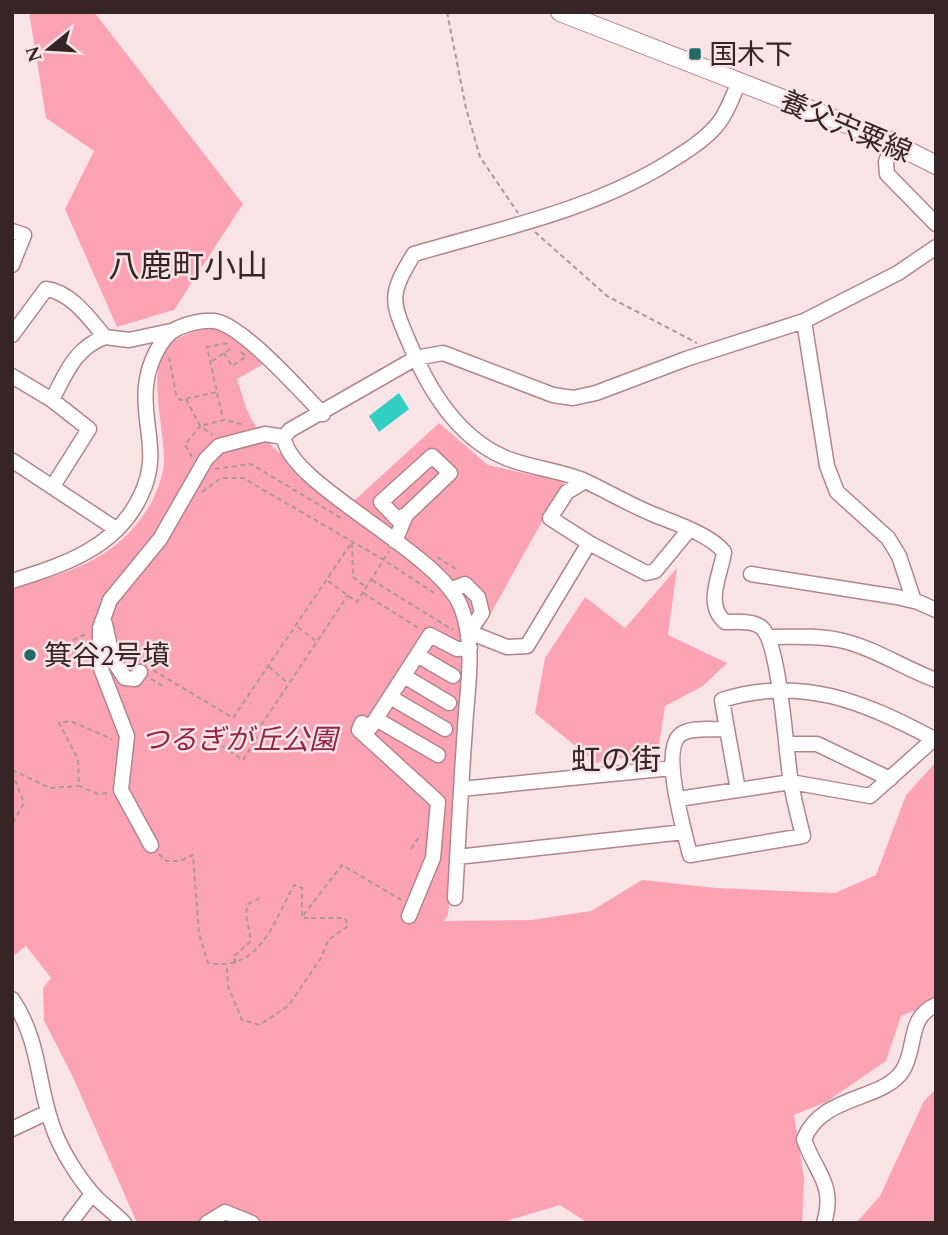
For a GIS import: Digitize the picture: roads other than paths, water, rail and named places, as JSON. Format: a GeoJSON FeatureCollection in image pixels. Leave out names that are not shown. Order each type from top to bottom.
{"type":"FeatureCollection","features":[{"type":"Feature","properties":{"kind":"main road","name":"養父宍粟線"},"geometry":{"type":"LineString","coordinates":[[559,12],[893,143],[936,165]]}},
{"type":"Feature","properties":{"kind":"street"},"geometry":{"type":"LineString","coordinates":[[727,729],[684,732],[675,740],[672,768],[690,855],[803,836],[791,782],[779,690],[768,637],[763,629],[752,623],[726,622],[720,617],[714,595],[723,552],[716,541],[688,531],[585,481],[506,458],[474,440],[457,424],[416,358],[397,314],[394,298],[395,284],[414,254],[526,225],[611,193],[682,155],[718,124],[739,82]]}},
{"type":"Feature","properties":{"kind":"street"},"geometry":{"type":"LineString","coordinates":[[893,143],[885,166],[887,174],[936,224]]}},
{"type":"Feature","properties":{"kind":"street"},"geometry":{"type":"LineString","coordinates":[[12,231],[24,235],[12,265]]}},
{"type":"Feature","properties":{"kind":"street"},"geometry":{"type":"LineString","coordinates":[[455,898],[469,640],[452,589],[430,567],[316,478],[284,446],[284,437],[290,430],[323,414],[416,358],[443,353],[553,395],[573,398],[596,393],[709,351],[804,321],[898,273],[936,247]]}},
{"type":"Feature","properties":{"kind":"street"},"geometry":{"type":"LineString","coordinates":[[12,335],[46,289],[58,290],[81,309],[105,337]]}},
{"type":"Feature","properties":{"kind":"street"},"geometry":{"type":"LineString","coordinates":[[52,400],[72,361],[88,343],[105,337],[129,340],[171,331],[191,322],[216,321],[246,339],[323,414]]}},
{"type":"Feature","properties":{"kind":"street"},"geometry":{"type":"LineString","coordinates":[[804,321],[827,466],[837,492],[888,538],[899,555],[914,601]]}},
{"type":"Feature","properties":{"kind":"street"},"geometry":{"type":"LineString","coordinates":[[12,581],[83,555],[116,529],[140,498],[149,477],[152,456],[145,389],[149,366],[171,331]]}},
{"type":"Feature","properties":{"kind":"street"},"geometry":{"type":"LineString","coordinates":[[12,376],[52,400],[89,429],[53,486]]}},
{"type":"Feature","properties":{"kind":"street"},"geometry":{"type":"LineString","coordinates":[[151,845],[121,790],[127,736],[100,666],[99,642],[103,620],[110,600],[160,539],[200,472],[219,446],[259,435],[284,437]]}},
{"type":"Feature","properties":{"kind":"street"},"geometry":{"type":"LineString","coordinates":[[395,541],[406,515],[450,474],[432,456],[381,502],[397,519],[406,515]]}},
{"type":"Feature","properties":{"kind":"street"},"geometry":{"type":"LineString","coordinates":[[13,460],[116,529]]}},
{"type":"Feature","properties":{"kind":"street"},"geometry":{"type":"LineString","coordinates":[[585,481],[567,492],[550,517],[589,543],[646,573],[655,571],[688,531]]}},
{"type":"Feature","properties":{"kind":"street"},"geometry":{"type":"LineString","coordinates":[[411,912],[433,858],[438,802],[359,730],[362,723],[370,729],[430,635],[457,649],[469,640],[507,647],[527,646],[589,543]]}},
{"type":"Feature","properties":{"kind":"street"},"geometry":{"type":"LineString","coordinates":[[751,574],[914,601],[936,610]]}},
{"type":"Feature","properties":{"kind":"street"},"geometry":{"type":"LineString","coordinates":[[103,620],[113,660],[125,678],[135,679],[140,672]]}},
{"type":"Feature","properties":{"kind":"street"},"geometry":{"type":"LineString","coordinates":[[768,637],[807,636],[840,640],[877,652],[936,680]]}},
{"type":"Feature","properties":{"kind":"street"},"geometry":{"type":"LineString","coordinates":[[417,655],[453,676]]}},
{"type":"Feature","properties":{"kind":"street"},"geometry":{"type":"LineString","coordinates":[[404,676],[449,703]]}},
{"type":"Feature","properties":{"kind":"street"},"geometry":{"type":"LineString","coordinates":[[678,799],[738,790],[791,782],[870,796],[935,738],[839,696],[809,690],[779,690],[722,700],[738,790]]}},
{"type":"Feature","properties":{"kind":"street"},"geometry":{"type":"LineString","coordinates":[[390,697],[445,729]]}},
{"type":"Feature","properties":{"kind":"street"},"geometry":{"type":"LineString","coordinates":[[376,719],[438,755]]}},
{"type":"Feature","properties":{"kind":"street"},"geometry":{"type":"LineString","coordinates":[[787,744],[817,744],[890,779]]}},
{"type":"Feature","properties":{"kind":"street"},"geometry":{"type":"LineString","coordinates":[[461,789],[672,768]]}},
{"type":"Feature","properties":{"kind":"street"},"geometry":{"type":"LineString","coordinates":[[457,857],[684,832]]}},
{"type":"Feature","properties":{"kind":"street"},"geometry":{"type":"LineString","coordinates":[[12,999],[26,1019],[36,1048],[48,1112],[56,1135],[92,1194],[124,1223]]}},
{"type":"Feature","properties":{"kind":"street"},"geometry":{"type":"LineString","coordinates":[[824,1223],[829,1195],[820,1166],[804,1139],[809,1127],[819,1116],[894,1079],[903,1070],[909,1056],[916,1021],[924,1011],[936,1006]]}},
{"type":"Feature","properties":{"kind":"street"},"geometry":{"type":"LineString","coordinates":[[12,1129],[48,1112]]}},
{"type":"Feature","properties":{"kind":"street"},"geometry":{"type":"LineString","coordinates":[[70,1223],[92,1194]]}},
{"type":"Feature","properties":{"kind":"street"},"geometry":{"type":"LineString","coordinates":[[207,1223],[225,1212],[252,1223]]}},
{"type":"Feature","properties":{"kind":"water"},"geometry":{"type":"Polygon","coordinates":[[[399,393],[409,409],[379,432],[369,416],[399,393]]]}},
{"type":"Feature","properties":{"kind":"place","name":"国木下"},"geometry":{"type":"Point","coordinates":[695,54]}},
{"type":"Feature","properties":{"kind":"place","name":"箕谷2号墳"},"geometry":{"type":"Point","coordinates":[30,655]}},
{"type":"Feature","properties":{"kind":"district","name":"八鹿町小山"},"geometry":{"type":"Point","coordinates":[188,266]}},
{"type":"Feature","properties":{"kind":"district","name":"虹の街"},"geometry":{"type":"Point","coordinates":[616,760]}},
{"type":"Feature","properties":{"kind":"park label","name":"つるぎが丘公園"},"geometry":{"type":"Point","coordinates":[239,739]}}]}
